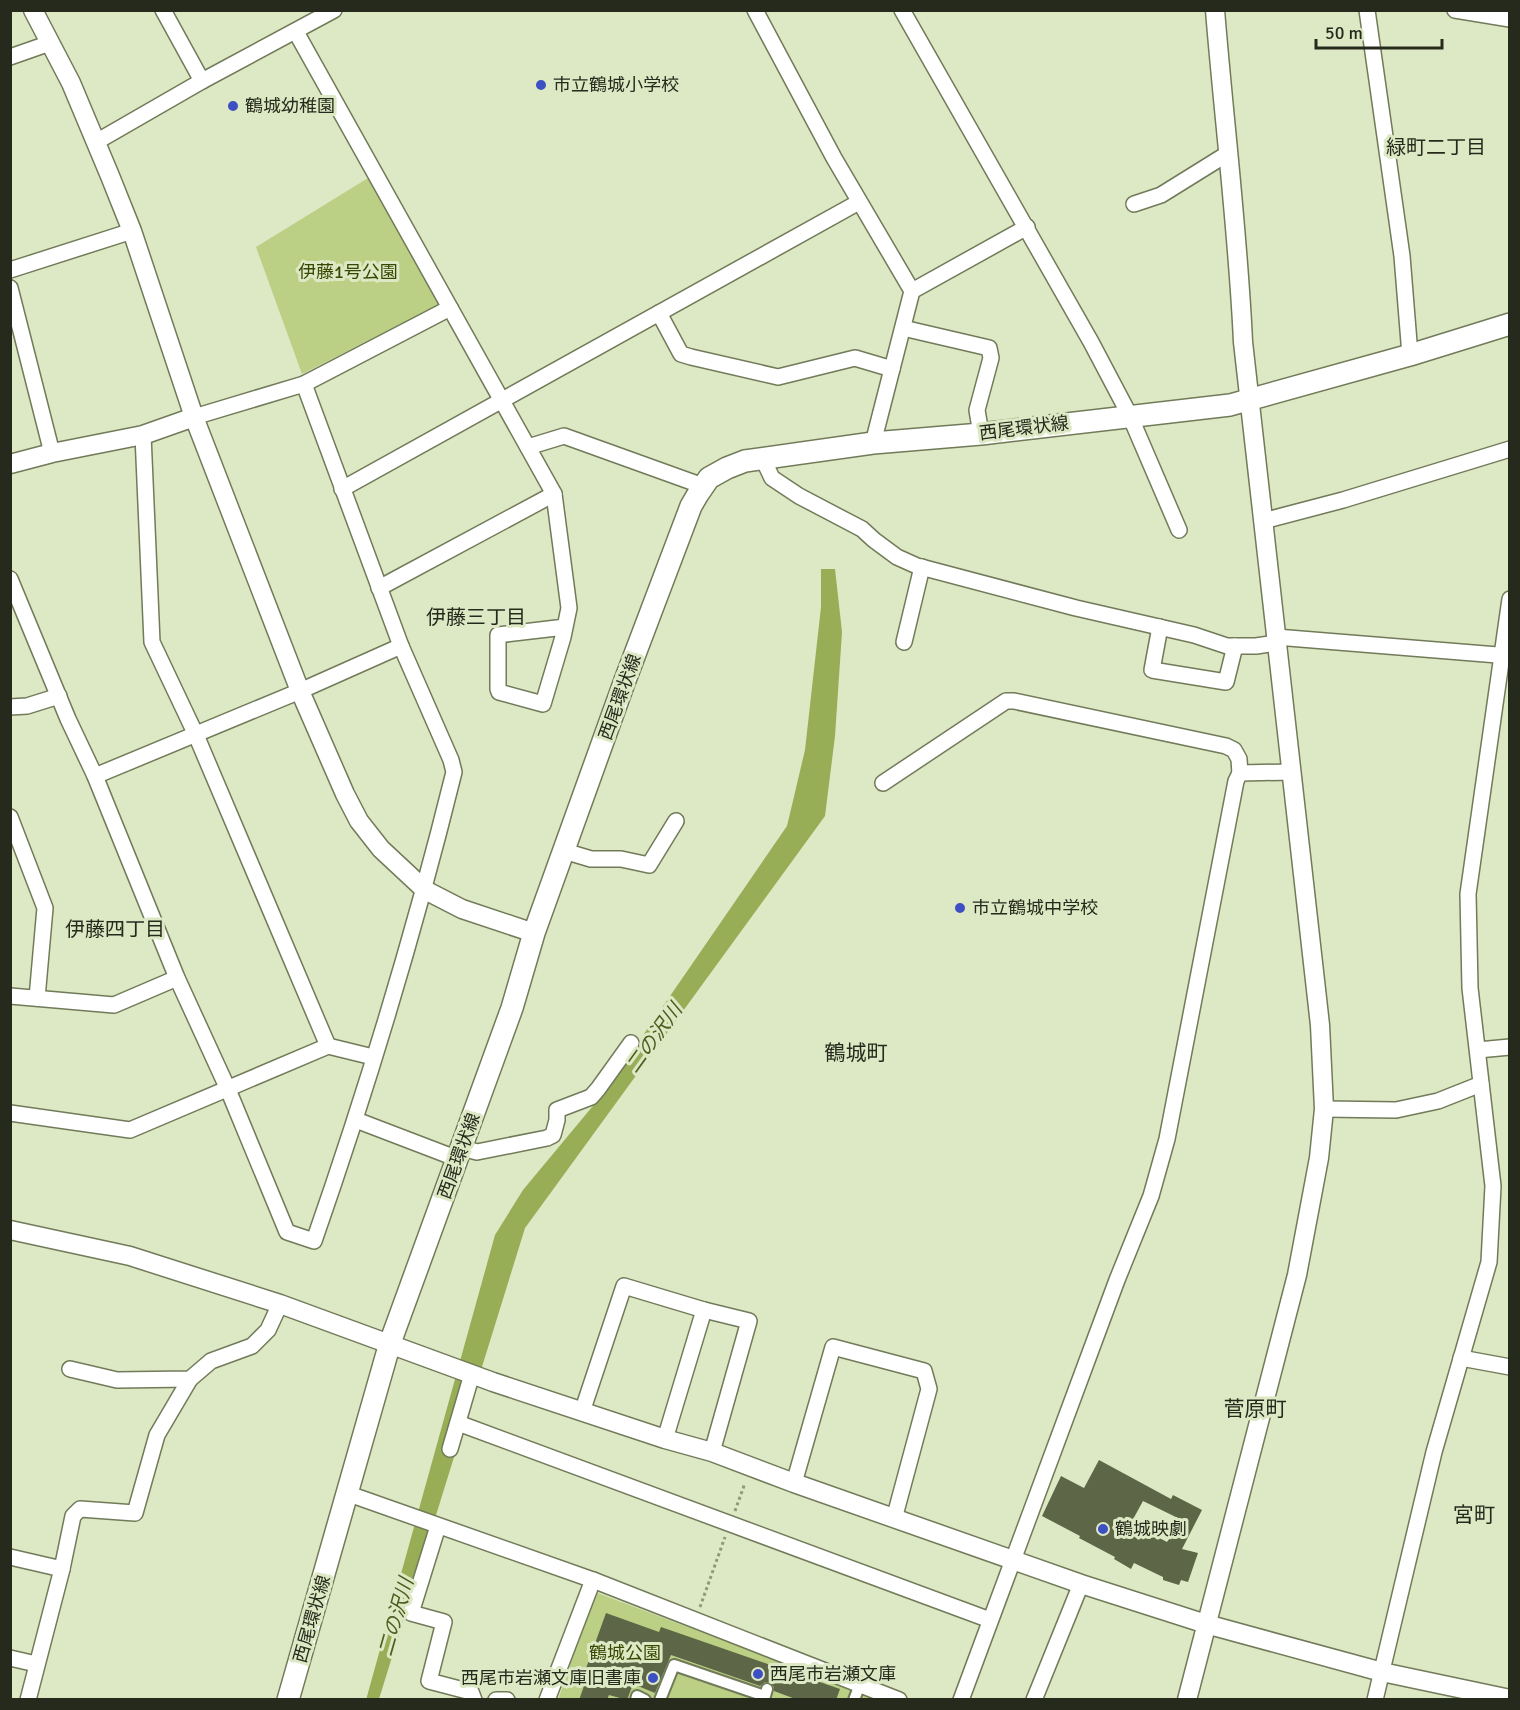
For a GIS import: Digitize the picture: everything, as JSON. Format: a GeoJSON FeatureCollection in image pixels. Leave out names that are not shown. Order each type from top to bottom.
{"type":"FeatureCollection","features":[{"type":"Feature","properties":{"kind":"main road","name":"西尾環状線"},"geometry":{"type":"LineString","coordinates":[[288,1700],[349,1494],[390,1343],[512,1008],[534,933],[691,506],[709,478],[745,461],[873,443],[981,434],[1230,405],[1410,355],[1509,324]]}},
{"type":"Feature","properties":{"kind":"street"},"geometry":{"type":"LineString","coordinates":[[33,10],[71,83],[132,231],[194,417],[300,691],[359,821],[381,849],[425,890],[462,909],[534,933]]}},
{"type":"Feature","properties":{"kind":"street"},"geometry":{"type":"LineString","coordinates":[[163,10],[202,81]]}},
{"type":"Feature","properties":{"kind":"street"},"geometry":{"type":"LineString","coordinates":[[96,142],[333,10]]}},
{"type":"Feature","properties":{"kind":"street"},"geometry":{"type":"LineString","coordinates":[[755,10],[859,202],[912,291],[873,443]]}},
{"type":"Feature","properties":{"kind":"street"},"geometry":{"type":"LineString","coordinates":[[902,10],[1027,227],[1130,416],[1179,530]]}},
{"type":"Feature","properties":{"kind":"street"},"geometry":{"type":"LineString","coordinates":[[1187,1700],[1297,1275],[1319,1158],[1324,1109],[1320,1025],[1243,342],[1239,255],[1227,153],[1215,10]]}},
{"type":"Feature","properties":{"kind":"street"},"geometry":{"type":"LineString","coordinates":[[1367,10],[1402,256],[1410,355]]}},
{"type":"Feature","properties":{"kind":"street"},"geometry":{"type":"LineString","coordinates":[[1455,10],[1509,19]]}},
{"type":"Feature","properties":{"kind":"street"},"geometry":{"type":"LineString","coordinates":[[296,32],[554,494],[569,608],[565,627],[543,704],[499,692],[498,635],[565,627]]}},
{"type":"Feature","properties":{"kind":"street"},"geometry":{"type":"LineString","coordinates":[[10,57],[50,43]]}},
{"type":"Feature","properties":{"kind":"street"},"geometry":{"type":"LineString","coordinates":[[1134,204],[1161,195],[1227,153]]}},
{"type":"Feature","properties":{"kind":"street"},"geometry":{"type":"LineString","coordinates":[[342,489],[859,202]]}},
{"type":"Feature","properties":{"kind":"street"},"geometry":{"type":"LineString","coordinates":[[912,291],[1027,227]]}},
{"type":"Feature","properties":{"kind":"street"},"geometry":{"type":"LineString","coordinates":[[10,270],[132,231]]}},
{"type":"Feature","properties":{"kind":"street"},"geometry":{"type":"LineString","coordinates":[[10,288],[52,453]]}},
{"type":"Feature","properties":{"kind":"street"},"geometry":{"type":"LineString","coordinates":[[10,464],[142,435],[304,384],[450,308]]}},
{"type":"Feature","properties":{"kind":"street"},"geometry":{"type":"LineString","coordinates":[[659,313],[681,354],[692,357],[778,377],[855,358],[892,369]]}},
{"type":"Feature","properties":{"kind":"street"},"geometry":{"type":"LineString","coordinates":[[903,328],[989,348],[991,358],[977,410],[981,434]]}},
{"type":"Feature","properties":{"kind":"street"},"geometry":{"type":"LineString","coordinates":[[10,579],[95,776],[177,978],[227,1087],[287,1232],[314,1240],[356,1120],[425,890],[454,772],[451,760],[401,646],[304,384]]}},
{"type":"Feature","properties":{"kind":"street"},"geometry":{"type":"LineString","coordinates":[[142,435],[152,642],[196,735],[328,1046]]}},
{"type":"Feature","properties":{"kind":"street"},"geometry":{"type":"LineString","coordinates":[[528,447],[564,436],[703,486]]}},
{"type":"Feature","properties":{"kind":"street"},"geometry":{"type":"LineString","coordinates":[[1263,521],[1343,500],[1509,449]]}},
{"type":"Feature","properties":{"kind":"street"},"geometry":{"type":"LineString","coordinates":[[763,459],[772,478],[799,496],[862,529],[897,557],[922,567],[1076,608],[1235,646],[1256,646],[1276,640],[1506,655]]}},
{"type":"Feature","properties":{"kind":"street"},"geometry":{"type":"LineString","coordinates":[[379,588],[554,494]]}},
{"type":"Feature","properties":{"kind":"street"},"geometry":{"type":"LineString","coordinates":[[904,642],[922,567]]}},
{"type":"Feature","properties":{"kind":"street"},"geometry":{"type":"LineString","coordinates":[[1375,1700],[1434,1452],[1489,1262],[1493,1186],[1470,988],[1468,894],[1506,655],[1509,599]]}},
{"type":"Feature","properties":{"kind":"street"},"geometry":{"type":"LineString","coordinates":[[1160,627],[1152,670],[1226,682],[1235,646]]}},
{"type":"Feature","properties":{"kind":"street"},"geometry":{"type":"LineString","coordinates":[[95,776],[300,691],[401,646]]}},
{"type":"Feature","properties":{"kind":"street"},"geometry":{"type":"LineString","coordinates":[[10,708],[27,706],[59,696]]}},
{"type":"Feature","properties":{"kind":"street"},"geometry":{"type":"LineString","coordinates":[[883,783],[1006,702],[1014,701],[1226,746],[1234,750],[1239,759],[1240,774],[1236,781],[1167,1139],[1151,1196],[1117,1280],[961,1700]]}},
{"type":"Feature","properties":{"kind":"street"},"geometry":{"type":"LineString","coordinates":[[1240,774],[1290,772]]}},
{"type":"Feature","properties":{"kind":"street"},"geometry":{"type":"LineString","coordinates":[[10,817],[45,908],[37,998]]}},
{"type":"Feature","properties":{"kind":"street"},"geometry":{"type":"LineString","coordinates":[[564,851],[591,859],[621,859],[649,865],[676,821]]}},
{"type":"Feature","properties":{"kind":"street"},"geometry":{"type":"LineString","coordinates":[[10,996],[114,1005],[177,978]]}},
{"type":"Feature","properties":{"kind":"street"},"geometry":{"type":"LineString","coordinates":[[356,1120],[460,1153],[477,1152],[548,1138],[553,1135],[557,1110],[591,1097],[631,1043]]}},
{"type":"Feature","properties":{"kind":"street"},"geometry":{"type":"LineString","coordinates":[[10,1113],[130,1130],[328,1046],[374,1057]]}},
{"type":"Feature","properties":{"kind":"street"},"geometry":{"type":"LineString","coordinates":[[1478,1050],[1509,1047]]}},
{"type":"Feature","properties":{"kind":"street"},"geometry":{"type":"LineString","coordinates":[[1324,1109],[1396,1110],[1438,1101],[1482,1084]]}},
{"type":"Feature","properties":{"kind":"street"},"geometry":{"type":"LineString","coordinates":[[10,1230],[130,1256],[280,1304],[390,1343],[443,1365],[665,1439],[712,1452],[894,1519],[1081,1584],[1206,1624],[1382,1672],[1509,1699]]}},
{"type":"Feature","properties":{"kind":"street"},"geometry":{"type":"LineString","coordinates":[[582,1412],[624,1286],[749,1321],[712,1452]]}},
{"type":"Feature","properties":{"kind":"street"},"geometry":{"type":"LineString","coordinates":[[28,1700],[62,1569],[73,1516],[81,1509],[135,1513],[157,1434],[190,1379],[211,1361],[252,1346],[268,1330],[280,1304]]}},
{"type":"Feature","properties":{"kind":"street"},"geometry":{"type":"LineString","coordinates":[[665,1439],[704,1310]]}},
{"type":"Feature","properties":{"kind":"street"},"geometry":{"type":"LineString","coordinates":[[794,1483],[833,1347],[924,1371],[929,1389],[894,1519]]}},
{"type":"Feature","properties":{"kind":"street"},"geometry":{"type":"LineString","coordinates":[[1461,1358],[1509,1367]]}},
{"type":"Feature","properties":{"kind":"street"},"geometry":{"type":"LineString","coordinates":[[70,1369],[117,1380],[190,1379]]}},
{"type":"Feature","properties":{"kind":"street"},"geometry":{"type":"LineString","coordinates":[[450,1449],[472,1374]]}},
{"type":"Feature","properties":{"kind":"street"},"geometry":{"type":"LineString","coordinates":[[458,1423],[990,1620]]}},
{"type":"Feature","properties":{"kind":"street"},"geometry":{"type":"LineString","coordinates":[[349,1494],[593,1580],[899,1700]]}},
{"type":"Feature","properties":{"kind":"street"},"geometry":{"type":"LineString","coordinates":[[438,1526],[411,1613],[444,1622],[429,1682],[471,1692],[474,1700]]}},
{"type":"Feature","properties":{"kind":"street"},"geometry":{"type":"LineString","coordinates":[[10,1557],[62,1569]]}},
{"type":"Feature","properties":{"kind":"street"},"geometry":{"type":"LineString","coordinates":[[547,1700],[593,1580]]}},
{"type":"Feature","properties":{"kind":"street"},"geometry":{"type":"LineString","coordinates":[[1034,1700],[1081,1584]]}},
{"type":"Feature","properties":{"kind":"street"},"geometry":{"type":"LineString","coordinates":[[10,1658],[36,1664]]}},
{"type":"Feature","properties":{"kind":"street"},"geometry":{"type":"LineString","coordinates":[[660,1700],[674,1665],[768,1696]]}},
{"type":"Feature","properties":{"kind":"street"},"geometry":{"type":"LineString","coordinates":[[854,1700],[860,1684]]}},
{"type":"Feature","properties":{"kind":"street"},"geometry":{"type":"LineString","coordinates":[[636,1700],[637,1696],[645,1700]]}},
{"type":"Feature","properties":{"kind":"street"},"geometry":{"type":"LineString","coordinates":[[496,1700],[507,1700]]}},
{"type":"Feature","properties":{"kind":"path"},"geometry":{"type":"LineString","coordinates":[[696,1620],[751,1467]]}},
{"type":"Feature","properties":{"kind":"green space","name":"伊藤1号公園"},"geometry":{"type":"Polygon","coordinates":[[[373,175],[444,302],[302,374],[256,247],[373,175]]]}},
{"type":"Feature","properties":{"kind":"green space","name":"鶴城公園"},"geometry":{"type":"Polygon","coordinates":[[[595,1592],[877,1699],[558,1700],[595,1592]]]}},
{"type":"Feature","properties":{"kind":"water","name":"二の沢川"},"geometry":{"type":"Polygon","coordinates":[[[821,569],[835,569],[842,632],[835,736],[825,816],[525,1228],[379,1699],[366,1700],[495,1235],[523,1190],[602,1095],[787,826],[805,750],[821,607],[821,569]]]}},
{"type":"Feature","properties":{"kind":"building"},"geometry":{"type":"Polygon","coordinates":[[[1099,1460],[1171,1499],[1173,1495],[1202,1510],[1182,1549],[1198,1553],[1188,1582],[1181,1580],[1179,1585],[1163,1580],[1163,1577],[1134,1563],[1131,1569],[1114,1559],[1115,1557],[1079,1538],[1080,1536],[1042,1516],[1061,1476],[1084,1488],[1099,1460]],[[1143,1501],[1131,1523],[1167,1542],[1182,1520],[1143,1501]]]}},
{"type":"Feature","properties":{"kind":"building"},"geometry":{"type":"Polygon","coordinates":[[[606,1613],[659,1632],[661,1627],[840,1689],[836,1700],[798,1700],[774,1691],[770,1682],[765,1682],[760,1686],[671,1655],[655,1693],[633,1684],[627,1700],[609,1695],[607,1700],[579,1700],[584,1686],[580,1685],[606,1613]]]}},
{"type":"Feature","properties":{"kind":"place","name":"市立鶴城小学校"},"geometry":{"type":"Point","coordinates":[541,85]}},
{"type":"Feature","properties":{"kind":"place","name":"鶴城幼稚園"},"geometry":{"type":"Point","coordinates":[233,106]}},
{"type":"Feature","properties":{"kind":"place","name":"市立鶴城中学校"},"geometry":{"type":"Point","coordinates":[960,908]}},
{"type":"Feature","properties":{"kind":"place","name":"鶴城映劇"},"geometry":{"type":"Point","coordinates":[1103,1529]}},
{"type":"Feature","properties":{"kind":"place","name":"西尾市岩瀬文庫"},"geometry":{"type":"Point","coordinates":[758,1674]}},
{"type":"Feature","properties":{"kind":"place","name":"西尾市岩瀬文庫旧書庫"},"geometry":{"type":"Point","coordinates":[653,1678]}},
{"type":"Feature","properties":{"kind":"district","name":"緑町二丁目"},"geometry":{"type":"Point","coordinates":[1436,147]}},
{"type":"Feature","properties":{"kind":"district","name":"伊藤三丁目"},"geometry":{"type":"Point","coordinates":[476,617]}},
{"type":"Feature","properties":{"kind":"district","name":"伊藤四丁目"},"geometry":{"type":"Point","coordinates":[115,929]}},
{"type":"Feature","properties":{"kind":"district","name":"鶴城町"},"geometry":{"type":"Point","coordinates":[856,1053]}},
{"type":"Feature","properties":{"kind":"district","name":"菅原町"},"geometry":{"type":"Point","coordinates":[1255,1409]}},
{"type":"Feature","properties":{"kind":"district","name":"宮町"},"geometry":{"type":"Point","coordinates":[1474,1515]}}]}
